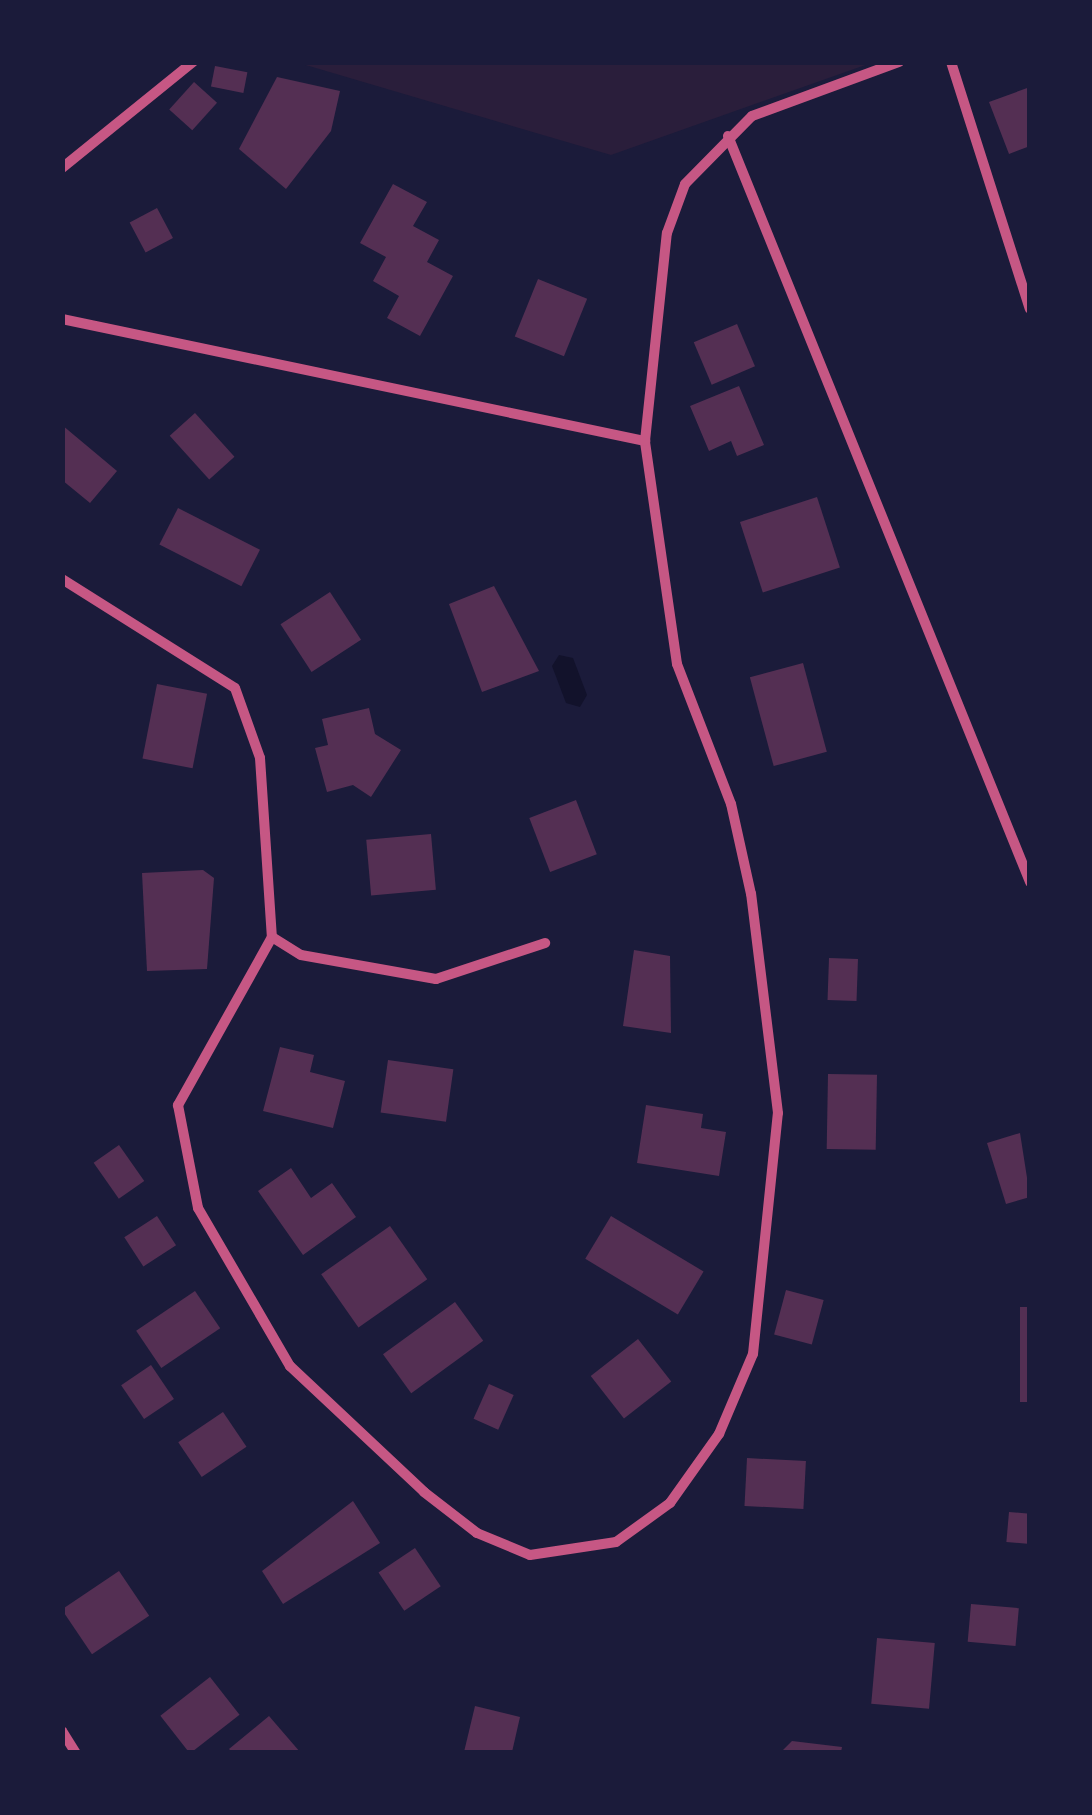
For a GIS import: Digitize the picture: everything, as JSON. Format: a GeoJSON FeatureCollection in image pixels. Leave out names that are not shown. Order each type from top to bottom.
{"type":"FeatureCollection","features":[{"type":"Feature","properties":{"kind":"street"},"geometry":{"type":"LineString","coordinates":[[62,168],[192,62]]}},
{"type":"Feature","properties":{"kind":"street"},"geometry":{"type":"LineString","coordinates":[[62,578],[235,688],[260,758],[272,937],[178,1104],[198,1208],[290,1366],[424,1492],[477,1533],[530,1555],[616,1542],[670,1503],[719,1434],[753,1354],[778,1113],[751,894],[730,804],[677,664],[645,441],[667,232],[685,184],[728,136],[752,116],[899,62]]}},
{"type":"Feature","properties":{"kind":"street"},"geometry":{"type":"LineString","coordinates":[[950,62],[1030,309]]}},
{"type":"Feature","properties":{"kind":"street"},"geometry":{"type":"LineString","coordinates":[[728,136],[1030,882]]}},
{"type":"Feature","properties":{"kind":"street"},"geometry":{"type":"LineString","coordinates":[[62,318],[645,441]]}},
{"type":"Feature","properties":{"kind":"street"},"geometry":{"type":"LineString","coordinates":[[272,937],[301,955],[436,978],[545,943]]}},
{"type":"Feature","properties":{"kind":"street"},"geometry":{"type":"LineString","coordinates":[[62,1731],[75,1752]]}},
{"type":"Feature","properties":{"kind":"shaded area"},"geometry":{"type":"Polygon","coordinates":[[[871,62],[611,155],[299,63],[871,62]]]}},
{"type":"Feature","properties":{"kind":"shaded area"},"geometry":{"type":"Polygon","coordinates":[[[559,655],[573,658],[587,695],[580,707],[566,703],[552,666],[559,655]]]}},
{"type":"Feature","properties":{"kind":"building"},"geometry":{"type":"Polygon","coordinates":[[[215,66],[247,72],[243,93],[211,87],[215,66]]]}},
{"type":"Feature","properties":{"kind":"building"},"geometry":{"type":"Polygon","coordinates":[[[277,77],[340,91],[331,131],[286,189],[239,149],[277,77]]]}},
{"type":"Feature","properties":{"kind":"building"},"geometry":{"type":"Polygon","coordinates":[[[194,82],[217,103],[192,130],[169,109],[194,82]]]}},
{"type":"Feature","properties":{"kind":"building"},"geometry":{"type":"Polygon","coordinates":[[[1030,87],[1030,146],[1009,154],[989,102],[1030,87]]]}},
{"type":"Feature","properties":{"kind":"building"},"geometry":{"type":"Polygon","coordinates":[[[393,184],[427,202],[413,226],[439,240],[427,262],[453,276],[420,336],[387,318],[399,296],[373,281],[386,257],[360,243],[393,184]]]}},
{"type":"Feature","properties":{"kind":"building"},"geometry":{"type":"Polygon","coordinates":[[[157,208],[173,238],[146,253],[130,223],[157,208]]]}},
{"type":"Feature","properties":{"kind":"building"},"geometry":{"type":"Polygon","coordinates":[[[538,279],[587,299],[564,356],[515,336],[538,279]]]}},
{"type":"Feature","properties":{"kind":"building"},"geometry":{"type":"Polygon","coordinates":[[[737,324],[755,366],[712,385],[694,342],[737,324]]]}},
{"type":"Feature","properties":{"kind":"building"},"geometry":{"type":"Polygon","coordinates":[[[739,386],[764,445],[737,456],[731,441],[709,451],[690,406],[739,386]]]}},
{"type":"Feature","properties":{"kind":"building"},"geometry":{"type":"Polygon","coordinates":[[[195,413],[234,457],[209,480],[170,436],[195,413]]]}},
{"type":"Feature","properties":{"kind":"building"},"geometry":{"type":"Polygon","coordinates":[[[62,425],[117,471],[90,503],[62,480],[62,425]]]}},
{"type":"Feature","properties":{"kind":"building"},"geometry":{"type":"Polygon","coordinates":[[[817,497],[840,567],[763,592],[740,522],[817,497]]]}},
{"type":"Feature","properties":{"kind":"building"},"geometry":{"type":"Polygon","coordinates":[[[178,508],[260,550],[241,586],[159,545],[178,508]]]}},
{"type":"Feature","properties":{"kind":"building"},"geometry":{"type":"Polygon","coordinates":[[[494,586],[539,671],[482,692],[449,604],[494,586]]]}},
{"type":"Feature","properties":{"kind":"building"},"geometry":{"type":"Polygon","coordinates":[[[330,592],[361,640],[312,672],[281,624],[330,592]]]}},
{"type":"Feature","properties":{"kind":"building"},"geometry":{"type":"Polygon","coordinates":[[[803,663],[827,752],[774,766],[750,677],[803,663]]]}},
{"type":"Feature","properties":{"kind":"building"},"geometry":{"type":"Polygon","coordinates":[[[157,684],[207,694],[193,768],[142,759],[157,684]]]}},
{"type":"Feature","properties":{"kind":"building"},"geometry":{"type":"Polygon","coordinates":[[[369,708],[375,734],[401,750],[371,797],[353,785],[327,792],[315,748],[328,745],[322,719],[369,708]]]}},
{"type":"Feature","properties":{"kind":"building"},"geometry":{"type":"Polygon","coordinates":[[[576,800],[597,854],[550,872],[529,818],[576,800]]]}},
{"type":"Feature","properties":{"kind":"building"},"geometry":{"type":"Polygon","coordinates":[[[431,834],[436,890],[371,895],[366,840],[431,834]]]}},
{"type":"Feature","properties":{"kind":"building"},"geometry":{"type":"Polygon","coordinates":[[[203,870],[214,878],[207,969],[147,971],[142,873],[203,870]]]}},
{"type":"Feature","properties":{"kind":"building"},"geometry":{"type":"Polygon","coordinates":[[[634,950],[670,956],[671,1033],[623,1026],[634,950]]]}},
{"type":"Feature","properties":{"kind":"building"},"geometry":{"type":"Polygon","coordinates":[[[829,958],[858,959],[857,1001],[828,1000],[829,958]]]}},
{"type":"Feature","properties":{"kind":"building"},"geometry":{"type":"Polygon","coordinates":[[[280,1047],[314,1055],[310,1072],[345,1081],[333,1128],[263,1111],[280,1047]]]}},
{"type":"Feature","properties":{"kind":"building"},"geometry":{"type":"Polygon","coordinates":[[[388,1060],[453,1069],[446,1122],[381,1112],[388,1060]]]}},
{"type":"Feature","properties":{"kind":"building"},"geometry":{"type":"Polygon","coordinates":[[[828,1074],[877,1075],[876,1150],[827,1149],[828,1074]]]}},
{"type":"Feature","properties":{"kind":"building"},"geometry":{"type":"Polygon","coordinates":[[[646,1105],[703,1114],[701,1128],[726,1132],[719,1176],[637,1163],[646,1105]]]}},
{"type":"Feature","properties":{"kind":"building"},"geometry":{"type":"Polygon","coordinates":[[[1020,1133],[1030,1197],[1006,1204],[987,1143],[1020,1133]]]}},
{"type":"Feature","properties":{"kind":"building"},"geometry":{"type":"Polygon","coordinates":[[[119,1145],[144,1181],[119,1199],[94,1163],[119,1145]]]}},
{"type":"Feature","properties":{"kind":"building"},"geometry":{"type":"Polygon","coordinates":[[[291,1168],[311,1198],[332,1183],[356,1217],[303,1255],[258,1191],[291,1168]]]}},
{"type":"Feature","properties":{"kind":"building"},"geometry":{"type":"Polygon","coordinates":[[[157,1216],[176,1245],[143,1267],[124,1237],[157,1216]]]}},
{"type":"Feature","properties":{"kind":"building"},"geometry":{"type":"Polygon","coordinates":[[[611,1216],[704,1272],[678,1314],[585,1259],[611,1216]]]}},
{"type":"Feature","properties":{"kind":"building"},"geometry":{"type":"Polygon","coordinates":[[[390,1226],[427,1279],[358,1327],[321,1274],[390,1226]]]}},
{"type":"Feature","properties":{"kind":"building"},"geometry":{"type":"Polygon","coordinates":[[[786,1290],[824,1300],[812,1345],[774,1334],[786,1290]]]}},
{"type":"Feature","properties":{"kind":"building"},"geometry":{"type":"Polygon","coordinates":[[[195,1291],[220,1328],[161,1368],[136,1331],[195,1291]]]}},
{"type":"Feature","properties":{"kind":"building"},"geometry":{"type":"Polygon","coordinates":[[[455,1302],[483,1341],[411,1393],[383,1354],[455,1302]]]}},
{"type":"Feature","properties":{"kind":"building"},"geometry":{"type":"Polygon","coordinates":[[[1020,1307],[1030,1307],[1030,1402],[1020,1402],[1020,1307]]]}},
{"type":"Feature","properties":{"kind":"building"},"geometry":{"type":"Polygon","coordinates":[[[638,1339],[671,1382],[624,1418],[591,1376],[638,1339]]]}},
{"type":"Feature","properties":{"kind":"building"},"geometry":{"type":"Polygon","coordinates":[[[151,1365],[174,1399],[144,1419],[121,1385],[151,1365]]]}},
{"type":"Feature","properties":{"kind":"building"},"geometry":{"type":"Polygon","coordinates":[[[489,1384],[514,1395],[498,1430],[474,1419],[489,1384]]]}},
{"type":"Feature","properties":{"kind":"building"},"geometry":{"type":"Polygon","coordinates":[[[223,1412],[246,1447],[202,1477],[178,1442],[223,1412]]]}},
{"type":"Feature","properties":{"kind":"building"},"geometry":{"type":"Polygon","coordinates":[[[747,1458],[806,1461],[803,1509],[744,1506],[747,1458]]]}},
{"type":"Feature","properties":{"kind":"building"},"geometry":{"type":"Polygon","coordinates":[[[353,1501],[380,1543],[283,1604],[262,1571],[353,1501]]]}},
{"type":"Feature","properties":{"kind":"building"},"geometry":{"type":"Polygon","coordinates":[[[1009,1512],[1030,1514],[1027,1544],[1006,1542],[1009,1512]]]}},
{"type":"Feature","properties":{"kind":"building"},"geometry":{"type":"Polygon","coordinates":[[[415,1548],[441,1586],[404,1611],[379,1573],[415,1548]]]}},
{"type":"Feature","properties":{"kind":"building"},"geometry":{"type":"Polygon","coordinates":[[[119,1571],[149,1616],[92,1654],[62,1609],[119,1571]]]}},
{"type":"Feature","properties":{"kind":"building"},"geometry":{"type":"Polygon","coordinates":[[[971,1604],[1019,1608],[1016,1646],[968,1642],[971,1604]]]}},
{"type":"Feature","properties":{"kind":"building"},"geometry":{"type":"Polygon","coordinates":[[[877,1638],[935,1643],[929,1709],[871,1704],[877,1638]]]}},
{"type":"Feature","properties":{"kind":"building"},"geometry":{"type":"Polygon","coordinates":[[[210,1677],[240,1715],[192,1752],[160,1716],[210,1677]]]}},
{"type":"Feature","properties":{"kind":"building"},"geometry":{"type":"Polygon","coordinates":[[[475,1706],[520,1717],[512,1752],[464,1752],[475,1706]]]}},
{"type":"Feature","properties":{"kind":"building"},"geometry":{"type":"Polygon","coordinates":[[[269,1716],[300,1752],[229,1749],[269,1716]]]}},
{"type":"Feature","properties":{"kind":"building"},"geometry":{"type":"Polygon","coordinates":[[[792,1741],[842,1747],[841,1752],[781,1752],[792,1741]]]}}]}
